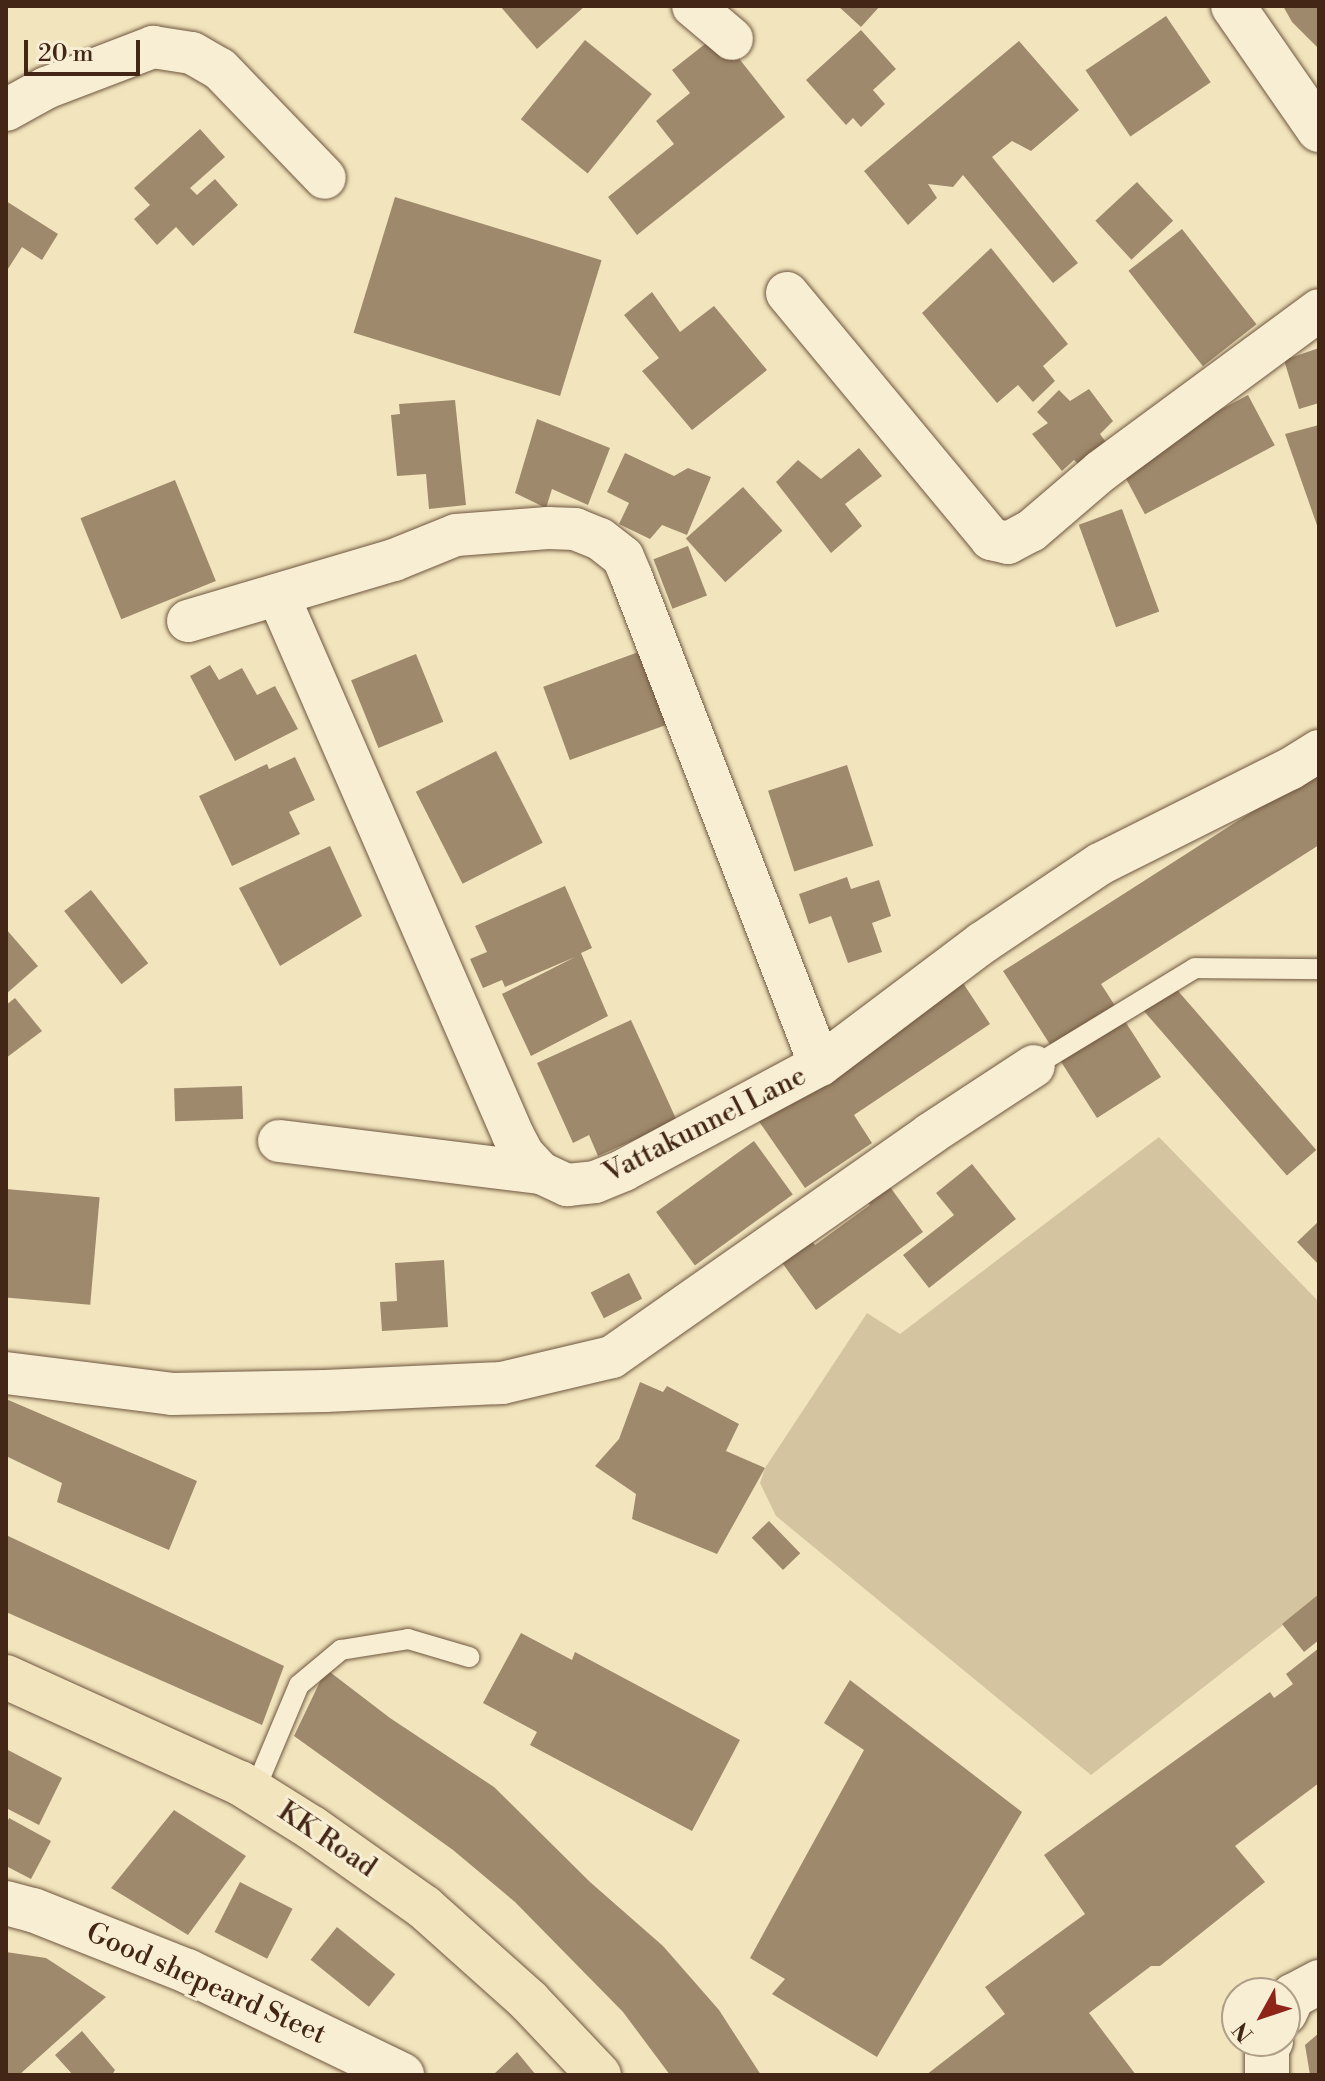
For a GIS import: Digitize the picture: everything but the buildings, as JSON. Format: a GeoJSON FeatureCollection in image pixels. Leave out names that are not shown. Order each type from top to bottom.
{"type":"FeatureCollection","features":[{"type":"Feature","properties":{"kind":"main road"},"geometry":{"type":"LineString","coordinates":[[1233,6],[1319,130]]}},
{"type":"Feature","properties":{"kind":"main road","name":"KK Road"},"geometry":{"type":"LineString","coordinates":[[6,1677],[81,1708],[254,1792],[424,1907],[529,2001],[599,2075]]}},
{"type":"Feature","properties":{"kind":"main road","name":"Good shepeard Steet"},"geometry":{"type":"LineString","coordinates":[[6,1903],[33,1910],[187,1971],[402,2075]]}},
{"type":"Feature","properties":{"kind":"main road"},"geometry":{"type":"LineString","coordinates":[[1301,1992],[1319,1982]]}},
{"type":"Feature","properties":{"kind":"street"},"geometry":{"type":"LineString","coordinates":[[693,6],[732,39]]}},
{"type":"Feature","properties":{"kind":"street"},"geometry":{"type":"LineString","coordinates":[[6,110],[46,88],[153,47],[192,53],[220,69],[325,178]]}},
{"type":"Feature","properties":{"kind":"street"},"geometry":{"type":"LineString","coordinates":[[787,293],[991,539],[1008,543],[1031,531],[1101,471],[1319,310]]}},
{"type":"Feature","properties":{"kind":"street"},"geometry":{"type":"LineString","coordinates":[[188,621],[394,560],[456,535],[575,529],[600,539],[623,557],[820,1065]]}},
{"type":"Feature","properties":{"kind":"street"},"geometry":{"type":"LineString","coordinates":[[278,595],[513,1135],[523,1154],[541,1173]]}},
{"type":"Feature","properties":{"kind":"street","name":"Vattakunnel Lane"},"geometry":{"type":"LineString","coordinates":[[279,1141],[541,1173],[567,1185],[595,1182],[820,1065],[982,943],[1100,864],[1290,769],[1319,751]]}},
{"type":"Feature","properties":{"kind":"street"},"geometry":{"type":"LineString","coordinates":[[6,1373],[172,1394],[325,1391],[502,1383],[612,1357],[930,1134],[1034,1066]]}},
{"type":"Feature","properties":{"kind":"lane"},"geometry":{"type":"LineString","coordinates":[[1034,1066],[1195,968],[1319,969]]}},
{"type":"Feature","properties":{"kind":"lane"},"geometry":{"type":"LineString","coordinates":[[254,1792],[299,1685],[341,1650],[408,1639],[469,1657]]}},
{"type":"Feature","properties":{"kind":"shaded area"},"geometry":{"type":"Polygon","coordinates":[[[1159,1137],[1319,1302],[1319,1597],[1091,1775],[776,1516],[760,1483],[765,1468],[867,1313],[900,1334],[1159,1137]]]}}]}
